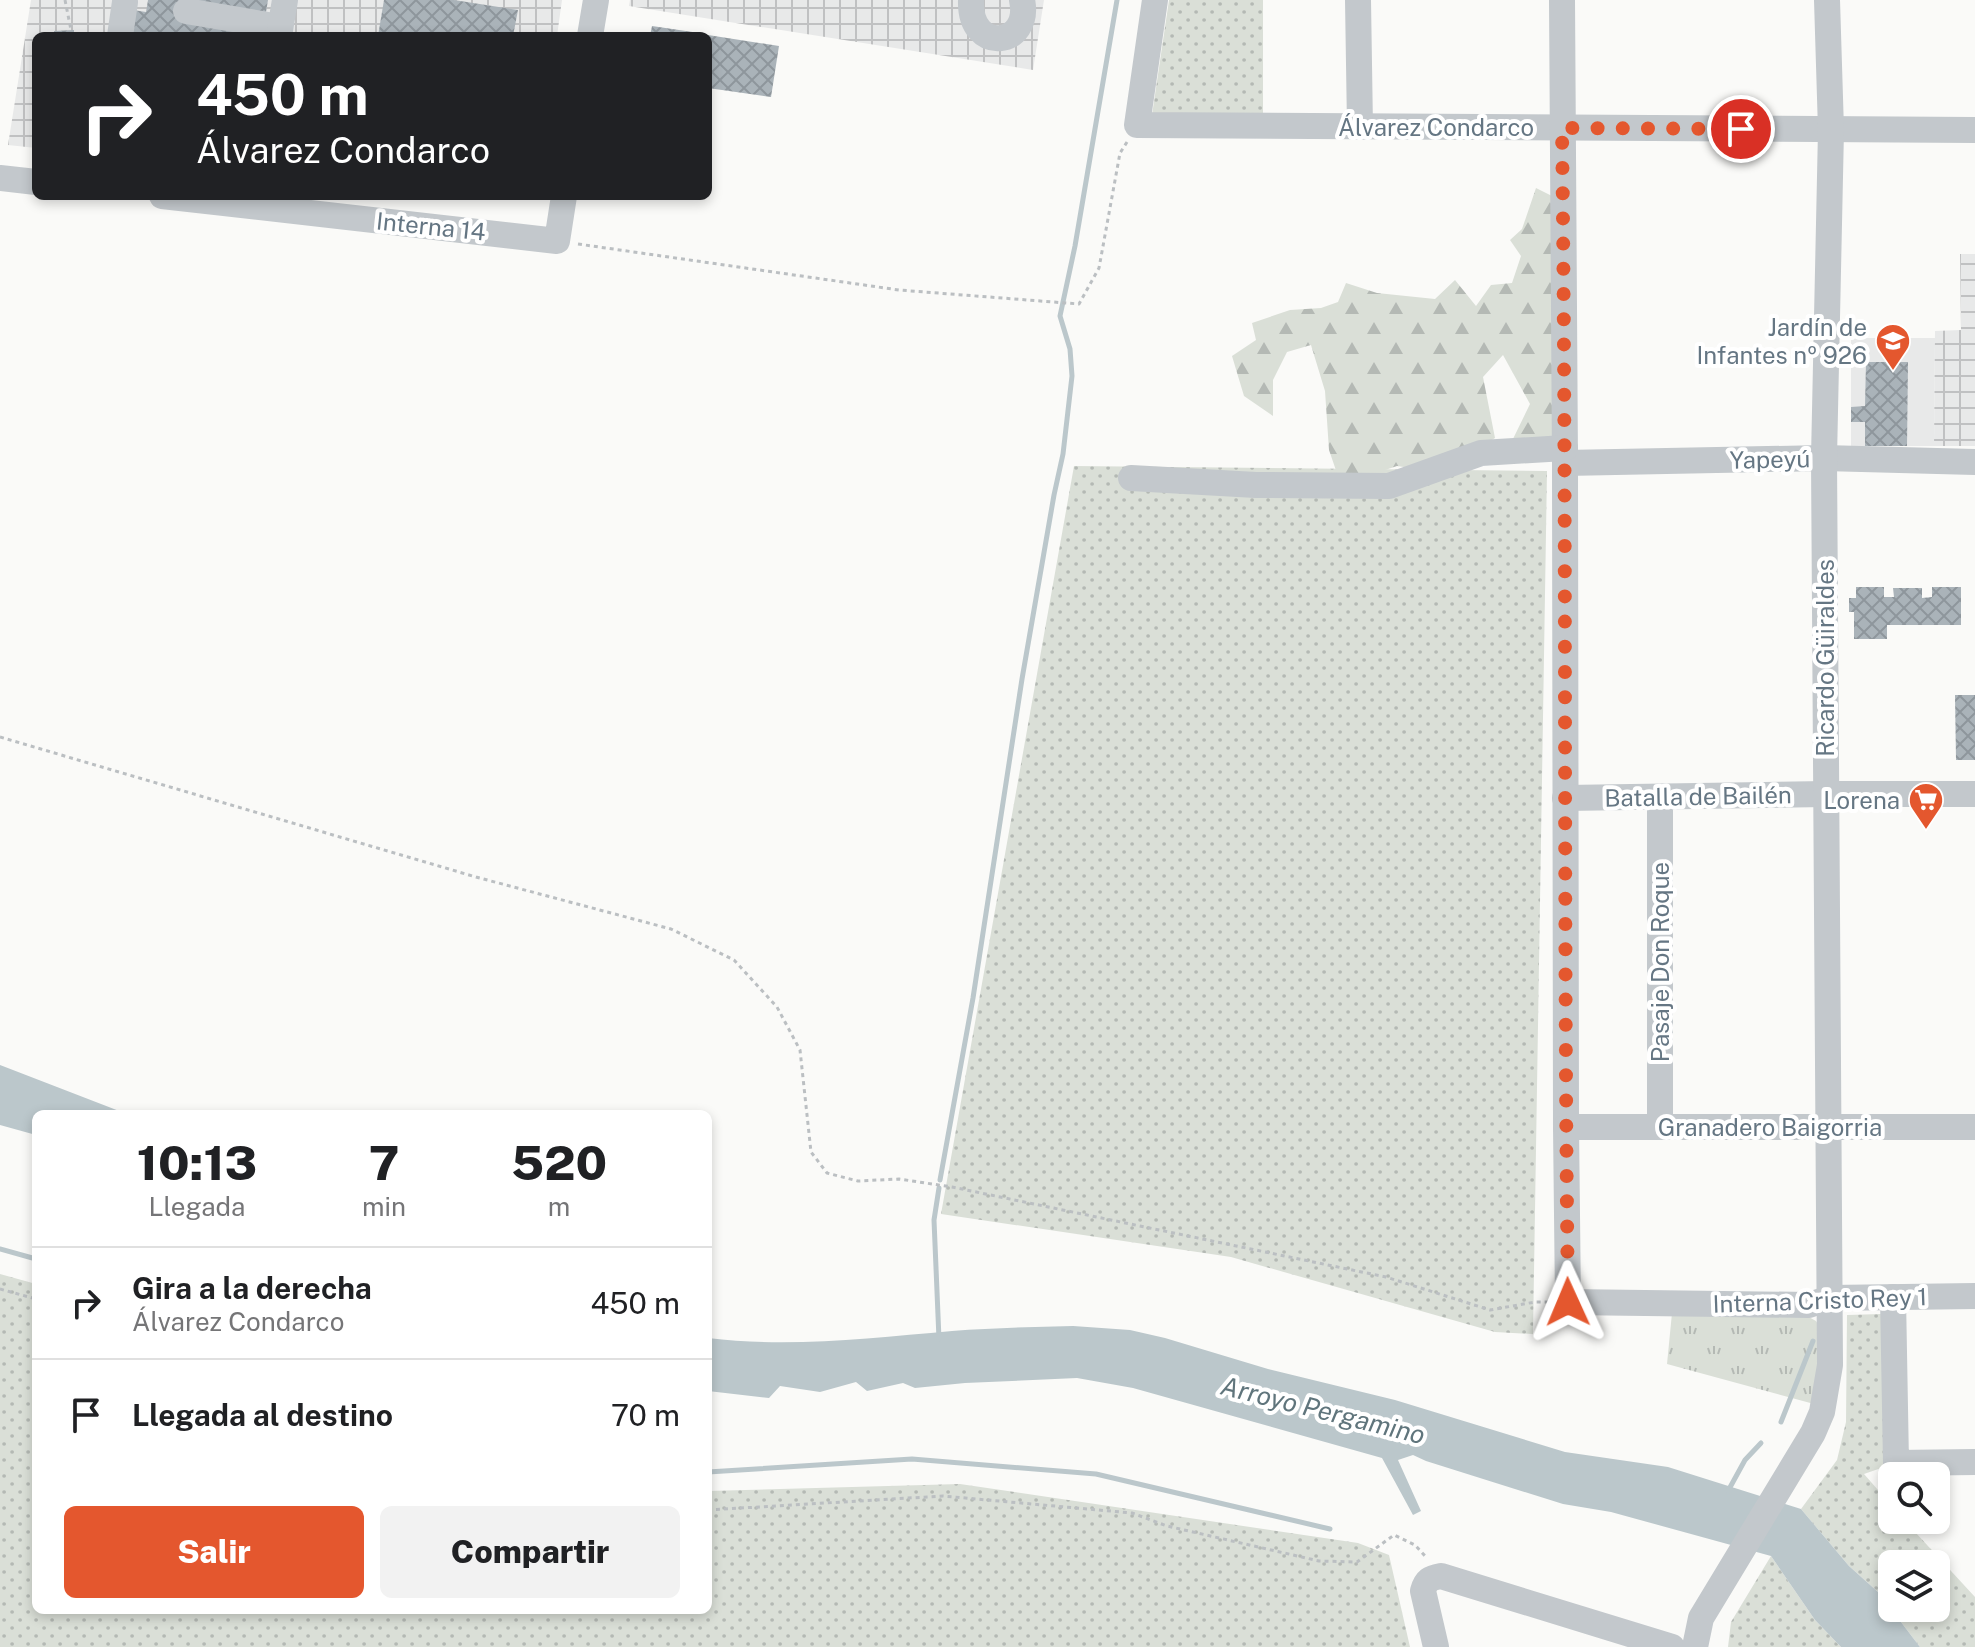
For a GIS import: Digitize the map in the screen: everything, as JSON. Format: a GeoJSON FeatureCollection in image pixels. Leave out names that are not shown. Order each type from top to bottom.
{"type":"FeatureCollection","features":[{"type":"Feature","properties":{"kind":"street"},"geometry":{"type":"LineString","coordinates":[[186,11],[279,32],[285,0]]}},
{"type":"Feature","properties":{"kind":"street"},"geometry":{"type":"LineString","coordinates":[[591,32],[596,0]]}},
{"type":"Feature","properties":{"kind":"street"},"geometry":{"type":"LineString","coordinates":[[971,0],[971,10],[980,31],[997,38],[1006,37],[1021,23],[1022,0]]}},
{"type":"Feature","properties":{"kind":"street"},"geometry":{"type":"LineString","coordinates":[[1137,125],[1155,0]]}},
{"type":"Feature","properties":{"kind":"street"},"geometry":{"type":"LineString","coordinates":[[1358,0],[1360,127]]}},
{"type":"Feature","properties":{"kind":"street"},"geometry":{"type":"LineString","coordinates":[[1562,0],[1568,1302]]}},
{"type":"Feature","properties":{"kind":"street","name":"Ricardo Güiraldes"},"geometry":{"type":"LineString","coordinates":[[1695,1647],[1701,1618],[1813,1433],[1822,1412],[1830,1365],[1824,458],[1831,130],[1827,0]]}},
{"type":"Feature","properties":{"kind":"street"},"geometry":{"type":"LineString","coordinates":[[121,32],[125,2]]}},
{"type":"Feature","properties":{"kind":"street","name":"Álvarez Condarco"},"geometry":{"type":"LineString","coordinates":[[1137,125],[1975,130]]}},
{"type":"Feature","properties":{"kind":"street"},"geometry":{"type":"LineString","coordinates":[[0,178],[32,182]]}},
{"type":"Feature","properties":{"kind":"street","name":"Interna 14"},"geometry":{"type":"LineString","coordinates":[[197,200],[557,241]]}},
{"type":"Feature","properties":{"kind":"street"},"geometry":{"type":"LineString","coordinates":[[557,241],[563,200]]}},
{"type":"Feature","properties":{"kind":"street","name":"Yapeyú"},"geometry":{"type":"LineString","coordinates":[[1131,478],[1256,485],[1389,486],[1481,453],[1975,462]]}},
{"type":"Feature","properties":{"kind":"street","name":"Batalla de Bailén"},"geometry":{"type":"LineString","coordinates":[[1565,798],[1975,794]]}},
{"type":"Feature","properties":{"kind":"street","name":"Pasaje Don Roque"},"geometry":{"type":"LineString","coordinates":[[1660,797],[1660,1127]]}},
{"type":"Feature","properties":{"kind":"street","name":"Granadero Baigorria"},"geometry":{"type":"LineString","coordinates":[[1566,1127],[1975,1127]]}},
{"type":"Feature","properties":{"kind":"street","name":"Interna Cristo Rey 1"},"geometry":{"type":"LineString","coordinates":[[1568,1302],[1809,1305],[1830,1298],[1975,1296]]}},
{"type":"Feature","properties":{"kind":"street"},"geometry":{"type":"LineString","coordinates":[[1893,1297],[1896,1463],[1975,1462]]}},
{"type":"Feature","properties":{"kind":"street"},"geometry":{"type":"LineString","coordinates":[[1436,1647],[1432,1584],[1672,1647]]}},
{"type":"Feature","properties":{"kind":"path"},"geometry":{"type":"LineString","coordinates":[[65,0],[71,30]]}},
{"type":"Feature","properties":{"kind":"path"},"geometry":{"type":"LineString","coordinates":[[557,241],[899,290],[1079,304],[1099,268],[1120,153],[1137,125]]}},
{"type":"Feature","properties":{"kind":"path"},"geometry":{"type":"LineString","coordinates":[[0,737],[476,877],[671,929],[734,960],[777,1007],[800,1050],[811,1152],[827,1173],[858,1181],[899,1179],[952,1187],[1060,1209],[1386,1277],[1490,1310],[1535,1302],[1568,1302]]}},
{"type":"Feature","properties":{"kind":"path"},"geometry":{"type":"LineString","coordinates":[[0,1289],[32,1298]]}},
{"type":"Feature","properties":{"kind":"path"},"geometry":{"type":"LineString","coordinates":[[712,1510],[943,1496],[1132,1513],[1167,1526],[1319,1561],[1357,1562],[1394,1535],[1415,1545],[1432,1584]]}},
{"type":"Feature","properties":{"kind":"shaded area"},"geometry":{"type":"Polygon","coordinates":[[[31,0],[562,0],[558,32],[32,32],[32,148],[8,145],[31,0]]]}},
{"type":"Feature","properties":{"kind":"shaded area"},"geometry":{"type":"Polygon","coordinates":[[[630,0],[1044,0],[1033,70],[629,6],[630,0]]]}},
{"type":"Feature","properties":{"kind":"shaded area"},"geometry":{"type":"Polygon","coordinates":[[[1960,254],[1975,254],[1975,446],[1934,446],[1935,331],[1961,330],[1960,254]]]}},
{"type":"Feature","properties":{"kind":"shaded area","name":"Jardín de Infantes nº 926"},"geometry":{"type":"Polygon","coordinates":[[[1851,338],[1935,338],[1934,446],[1851,446],[1851,338]]]}},
{"type":"Feature","properties":{"kind":"green space"},"geometry":{"type":"Polygon","coordinates":[[[1169,0],[1263,0],[1263,118],[1152,115],[1169,0]]]}},
{"type":"Feature","properties":{"kind":"green space"},"geometry":{"type":"Polygon","coordinates":[[[1536,188],[1554,197],[1559,439],[1511,443],[1530,404],[1503,355],[1483,377],[1495,438],[1431,471],[1397,466],[1341,485],[1329,450],[1325,391],[1311,345],[1287,352],[1273,380],[1273,416],[1244,396],[1232,356],[1256,340],[1252,323],[1290,310],[1321,308],[1338,302],[1346,283],[1377,293],[1435,299],[1455,280],[1476,306],[1491,285],[1512,283],[1521,256],[1510,240],[1522,229],[1536,188]]]}},
{"type":"Feature","properties":{"kind":"green space"},"geometry":{"type":"Polygon","coordinates":[[[1074,466],[1547,471],[1533,1334],[1495,1332],[1231,1257],[941,1214],[1074,466]]]}},
{"type":"Feature","properties":{"kind":"green space"},"geometry":{"type":"Polygon","coordinates":[[[0,1274],[32,1283],[32,1614],[712,1614],[712,1491],[960,1484],[1358,1543],[1389,1555],[1410,1647],[0,1647],[0,1274]]]}},
{"type":"Feature","properties":{"kind":"green space"},"geometry":{"type":"Polygon","coordinates":[[[1672,1313],[1807,1316],[1816,1321],[1821,1329],[1814,1404],[1667,1364],[1672,1313]]]}},
{"type":"Feature","properties":{"kind":"green space"},"geometry":{"type":"Polygon","coordinates":[[[1881,1314],[1887,1462],[1878,1462],[1878,1469],[1864,1474],[1878,1490],[1878,1534],[1917,1534],[1932,1550],[1878,1550],[1878,1592],[1849,1566],[1801,1509],[1837,1460],[1846,1422],[1847,1315],[1881,1314]]]}},
{"type":"Feature","properties":{"kind":"green space"},"geometry":{"type":"Polygon","coordinates":[[[1771,1556],[1815,1620],[1841,1647],[1728,1647],[1731,1622],[1771,1556]]]}},
{"type":"Feature","properties":{"kind":"green space"},"geometry":{"type":"Polygon","coordinates":[[[1950,1570],[1975,1597],[1975,1647],[1920,1647],[1901,1622],[1950,1622],[1950,1570]]]}},
{"type":"Feature","properties":{"kind":"water"},"geometry":{"type":"Polygon","coordinates":[[[0,1065],[117,1110],[32,1110],[32,1134],[0,1125],[0,1065]]]}},
{"type":"Feature","properties":{"kind":"water","name":"Arroyo Pergamino"},"geometry":{"type":"Polygon","coordinates":[[[1073,1326],[1130,1330],[1268,1369],[1395,1400],[1565,1452],[1668,1467],[1801,1509],[1849,1566],[1878,1592],[1878,1622],[1901,1622],[1920,1647],[1841,1647],[1815,1620],[1771,1556],[1611,1512],[1563,1504],[1413,1455],[1398,1460],[1421,1511],[1413,1515],[1382,1458],[1133,1388],[1077,1378],[915,1388],[903,1383],[867,1391],[856,1382],[820,1392],[780,1386],[769,1398],[712,1391],[712,1338],[769,1342],[861,1339],[967,1330],[1073,1326]]]}},
{"type":"Feature","properties":{"kind":"building"},"geometry":{"type":"Polygon","coordinates":[[[148,0],[268,0],[263,32],[129,32],[133,10],[146,12],[148,0]]]}},
{"type":"Feature","properties":{"kind":"building"},"geometry":{"type":"Polygon","coordinates":[[[384,0],[454,0],[518,10],[514,32],[379,32],[384,0]]]}},
{"type":"Feature","properties":{"kind":"building"},"geometry":{"type":"Polygon","coordinates":[[[652,26],[692,32],[651,32],[652,26]]]}},
{"type":"Feature","properties":{"kind":"building"},"geometry":{"type":"Polygon","coordinates":[[[712,36],[779,46],[771,97],[712,89],[712,36]]]}},
{"type":"Feature","properties":{"kind":"building"},"geometry":{"type":"Polygon","coordinates":[[[1866,362],[1908,362],[1907,446],[1865,446],[1865,422],[1851,422],[1851,407],[1865,406],[1866,362]]]}},
{"type":"Feature","properties":{"kind":"building"},"geometry":{"type":"Polygon","coordinates":[[[1856,587],[1884,587],[1884,597],[1894,597],[1893,588],[1922,588],[1922,598],[1932,597],[1932,587],[1961,587],[1961,625],[1887,625],[1887,639],[1854,639],[1854,612],[1849,612],[1849,598],[1856,598],[1856,587]]]}},
{"type":"Feature","properties":{"kind":"building"},"geometry":{"type":"Polygon","coordinates":[[[1955,695],[1975,695],[1975,760],[1956,760],[1955,695]]]}},
{"type":"Feature","properties":{"kind":"waterway"},"geometry":{"type":"LineString","coordinates":[[940,1180],[973,998],[1022,679],[1063,454],[1072,376],[1070,349],[1060,316],[1117,0]]}},
{"type":"Feature","properties":{"kind":"waterway"},"geometry":{"type":"LineString","coordinates":[[939,1188],[934,1220],[939,1339]]}},
{"type":"Feature","properties":{"kind":"waterway"},"geometry":{"type":"LineString","coordinates":[[0,1249],[32,1258]]}},
{"type":"Feature","properties":{"kind":"waterway"},"geometry":{"type":"LineString","coordinates":[[1781,1422],[1813,1341]]}},
{"type":"Feature","properties":{"kind":"waterway"},"geometry":{"type":"LineString","coordinates":[[1728,1491],[1745,1460],[1761,1443]]}},
{"type":"Feature","properties":{"kind":"waterway"},"geometry":{"type":"LineString","coordinates":[[712,1472],[912,1459],[1096,1474],[1330,1529]]}},
{"type":"Feature","properties":{"kind":"place","name":"Jardín de Infantes nº 926"},"geometry":{"type":"Point","coordinates":[1893,372]}},
{"type":"Feature","properties":{"kind":"place","name":"Lorena"},"geometry":{"type":"Point","coordinates":[1926,831]}},
{"type":"Feature","properties":{"kind":"route"},"geometry":{"type":"LineString","coordinates":[[1568,1302],[1562,128],[1741,129]]}}]}
